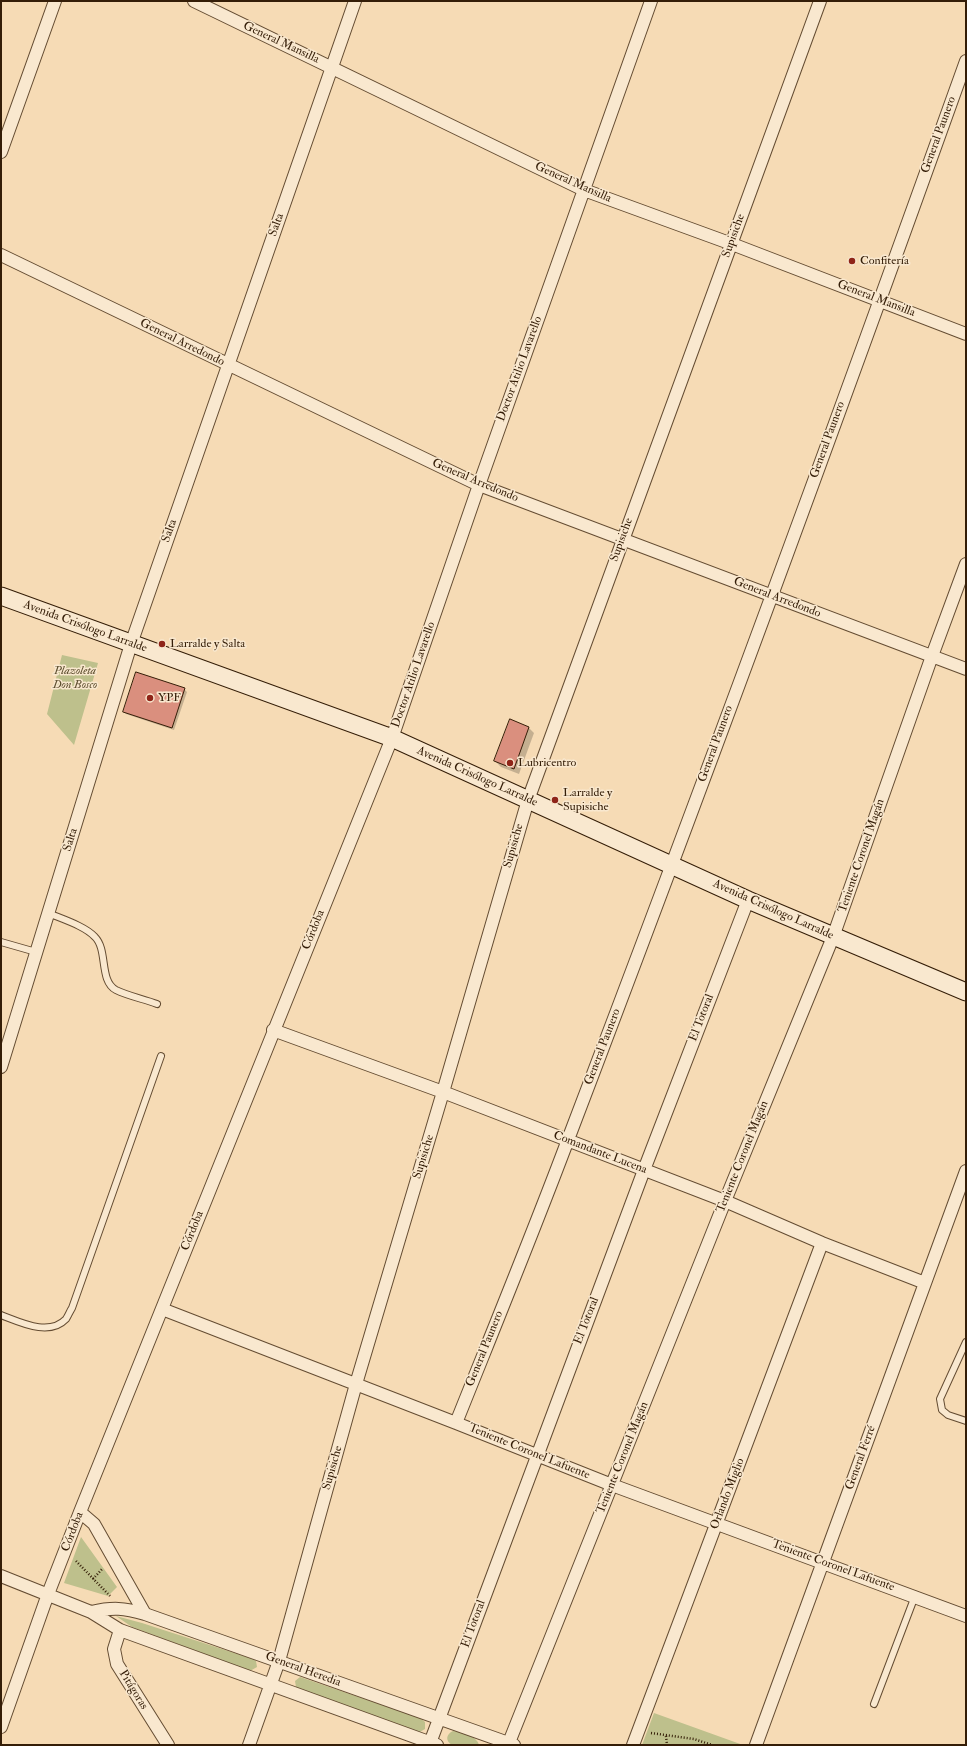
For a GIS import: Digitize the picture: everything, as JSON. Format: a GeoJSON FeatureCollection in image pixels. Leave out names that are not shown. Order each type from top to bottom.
{"type":"FeatureCollection","features":[{"type":"Feature","properties":{"kind":"main road","name":"Avenida Crisólogo Larralde"},"geometry":{"type":"LineString","coordinates":[[1,596],[392,738],[671,866],[833,937],[966,992]]}},
{"type":"Feature","properties":{"kind":"street"},"geometry":{"type":"LineString","coordinates":[[1,152],[55,1]]}},
{"type":"Feature","properties":{"kind":"street","name":"General Mansilla"},"geometry":{"type":"LineString","coordinates":[[194,1],[584,190],[732,244],[966,334]]}},
{"type":"Feature","properties":{"kind":"street","name":"Salta"},"geometry":{"type":"LineString","coordinates":[[1,1067],[131,644],[355,1]]}},
{"type":"Feature","properties":{"kind":"street","name":"Doctor Atilio Lavarello"},"geometry":{"type":"LineString","coordinates":[[392,738],[479,484],[651,1]]}},
{"type":"Feature","properties":{"kind":"street","name":"Supisiche"},"geometry":{"type":"LineString","coordinates":[[271,1686],[356,1384],[444,1092],[528,800],[622,539],[732,244],[820,1]]}},
{"type":"Feature","properties":{"kind":"street","name":"General Paunero"},"geometry":{"type":"LineString","coordinates":[[456,1423],[568,1141],[671,866],[880,300],[966,61]]}},
{"type":"Feature","properties":{"kind":"street","name":"General Arredondo"},"geometry":{"type":"LineString","coordinates":[[1,255],[479,484],[966,669]]}},
{"type":"Feature","properties":{"kind":"street","name":"Teniente Coronel Magán"},"geometry":{"type":"LineString","coordinates":[[510,1744],[725,1201],[833,937],[966,564]]}},
{"type":"Feature","properties":{"kind":"street","name":"Córdoba"},"geometry":{"type":"LineString","coordinates":[[1,1727],[48,1594],[80,1512],[273,1030],[392,738]]}},
{"type":"Feature","properties":{"kind":"street","name":"El Totoral"},"geometry":{"type":"LineString","coordinates":[[434,1744],[438,1719],[536,1455],[748,900]]}},
{"type":"Feature","properties":{"kind":"street","name":"Comandante Lucena"},"geometry":{"type":"LineString","coordinates":[[273,1030],[444,1092],[725,1201],[822,1243],[925,1283]]}},
{"type":"Feature","properties":{"kind":"street","name":"General Ferré"},"geometry":{"type":"LineString","coordinates":[[756,1745],[966,1171]]}},
{"type":"Feature","properties":{"kind":"street","name":"Orlando Miglio"},"geometry":{"type":"LineString","coordinates":[[633,1745],[822,1243]]}},
{"type":"Feature","properties":{"kind":"street","name":"Teniente Coronel Lafuente"},"geometry":{"type":"LineString","coordinates":[[162,1309],[612,1485],[824,1562],[966,1616]]}},
{"type":"Feature","properties":{"kind":"street"},"geometry":{"type":"LineString","coordinates":[[80,1512],[94,1524],[145,1614]]}},
{"type":"Feature","properties":{"kind":"street"},"geometry":{"type":"LineString","coordinates":[[1,1576],[91,1612],[120,1630],[434,1744]]}},
{"type":"Feature","properties":{"kind":"street","name":"General Heredia"},"geometry":{"type":"LineString","coordinates":[[91,1612],[108,1608],[121,1608],[145,1614],[510,1744]]}},
{"type":"Feature","properties":{"kind":"street","name":"Pitágoras"},"geometry":{"type":"LineString","coordinates":[[120,1630],[114,1649],[117,1664],[168,1745]]}},
{"type":"Feature","properties":{"kind":"street"},"geometry":{"type":"LineString","coordinates":[[249,1745],[271,1686]]}},
{"type":"Feature","properties":{"kind":"lane"},"geometry":{"type":"LineString","coordinates":[[48,913],[89,932],[96,937],[102,946],[109,984],[115,989],[157,1004]]}},
{"type":"Feature","properties":{"kind":"lane"},"geometry":{"type":"LineString","coordinates":[[1,942],[36,952]]}},
{"type":"Feature","properties":{"kind":"lane"},"geometry":{"type":"LineString","coordinates":[[1,1315],[38,1328],[52,1326],[65,1319],[72,1308],[161,1056]]}},
{"type":"Feature","properties":{"kind":"lane"},"geometry":{"type":"LineString","coordinates":[[966,1342],[940,1399],[942,1410],[966,1421]]}},
{"type":"Feature","properties":{"kind":"lane"},"geometry":{"type":"LineString","coordinates":[[874,1704],[915,1596]]}},
{"type":"Feature","properties":{"kind":"path"},"geometry":{"type":"LineString","coordinates":[[66,1550],[121,1608]]}},
{"type":"Feature","properties":{"kind":"path"},"geometry":{"type":"LineString","coordinates":[[638,1731],[694,1739],[712,1745]]}},
{"type":"Feature","properties":{"kind":"path"},"geometry":{"type":"LineString","coordinates":[[666,1736],[667,1745]]}},
{"type":"Feature","properties":{"kind":"green space","name":"Plazoleta Don Bosco"},"geometry":{"type":"Polygon","coordinates":[[[62,655],[98,663],[74,745],[47,714],[62,655]]]}},
{"type":"Feature","properties":{"kind":"green space"},"geometry":{"type":"Polygon","coordinates":[[[81,1537],[117,1587],[108,1596],[64,1583],[81,1537]]]}},
{"type":"Feature","properties":{"kind":"green space"},"geometry":{"type":"Polygon","coordinates":[[[116,1616],[253,1659],[256,1661],[257,1667],[250,1671],[132,1627],[116,1616]]]}},
{"type":"Feature","properties":{"kind":"green space"},"geometry":{"type":"Polygon","coordinates":[[[300,1677],[420,1718],[425,1722],[425,1729],[418,1733],[299,1689],[296,1687],[295,1681],[300,1677]]]}},
{"type":"Feature","properties":{"kind":"green space"},"geometry":{"type":"Polygon","coordinates":[[[654,1713],[743,1745],[642,1745],[654,1713]]]}},
{"type":"Feature","properties":{"kind":"green space"},"geometry":{"type":"Polygon","coordinates":[[[453,1731],[465,1733],[475,1739],[479,1745],[452,1745],[448,1742],[447,1738],[453,1731]]]}},
{"type":"Feature","properties":{"kind":"building"},"geometry":{"type":"Polygon","coordinates":[[[136,672],[185,688],[172,728],[123,712],[136,672]]]}},
{"type":"Feature","properties":{"kind":"building"},"geometry":{"type":"Polygon","coordinates":[[[510,719],[529,727],[514,769],[494,761],[510,719]]]}},
{"type":"Feature","properties":{"kind":"place","name":"Confitería"},"geometry":{"type":"Point","coordinates":[852,261]}},
{"type":"Feature","properties":{"kind":"place","name":"Larralde y Salta"},"geometry":{"type":"Point","coordinates":[162,644]}},
{"type":"Feature","properties":{"kind":"place","name":"YPF"},"geometry":{"type":"Point","coordinates":[150,698]}},
{"type":"Feature","properties":{"kind":"place","name":"Lubricentro"},"geometry":{"type":"Point","coordinates":[510,763]}},
{"type":"Feature","properties":{"kind":"place","name":"Larralde y Supisiche"},"geometry":{"type":"Point","coordinates":[555,800]}}]}
